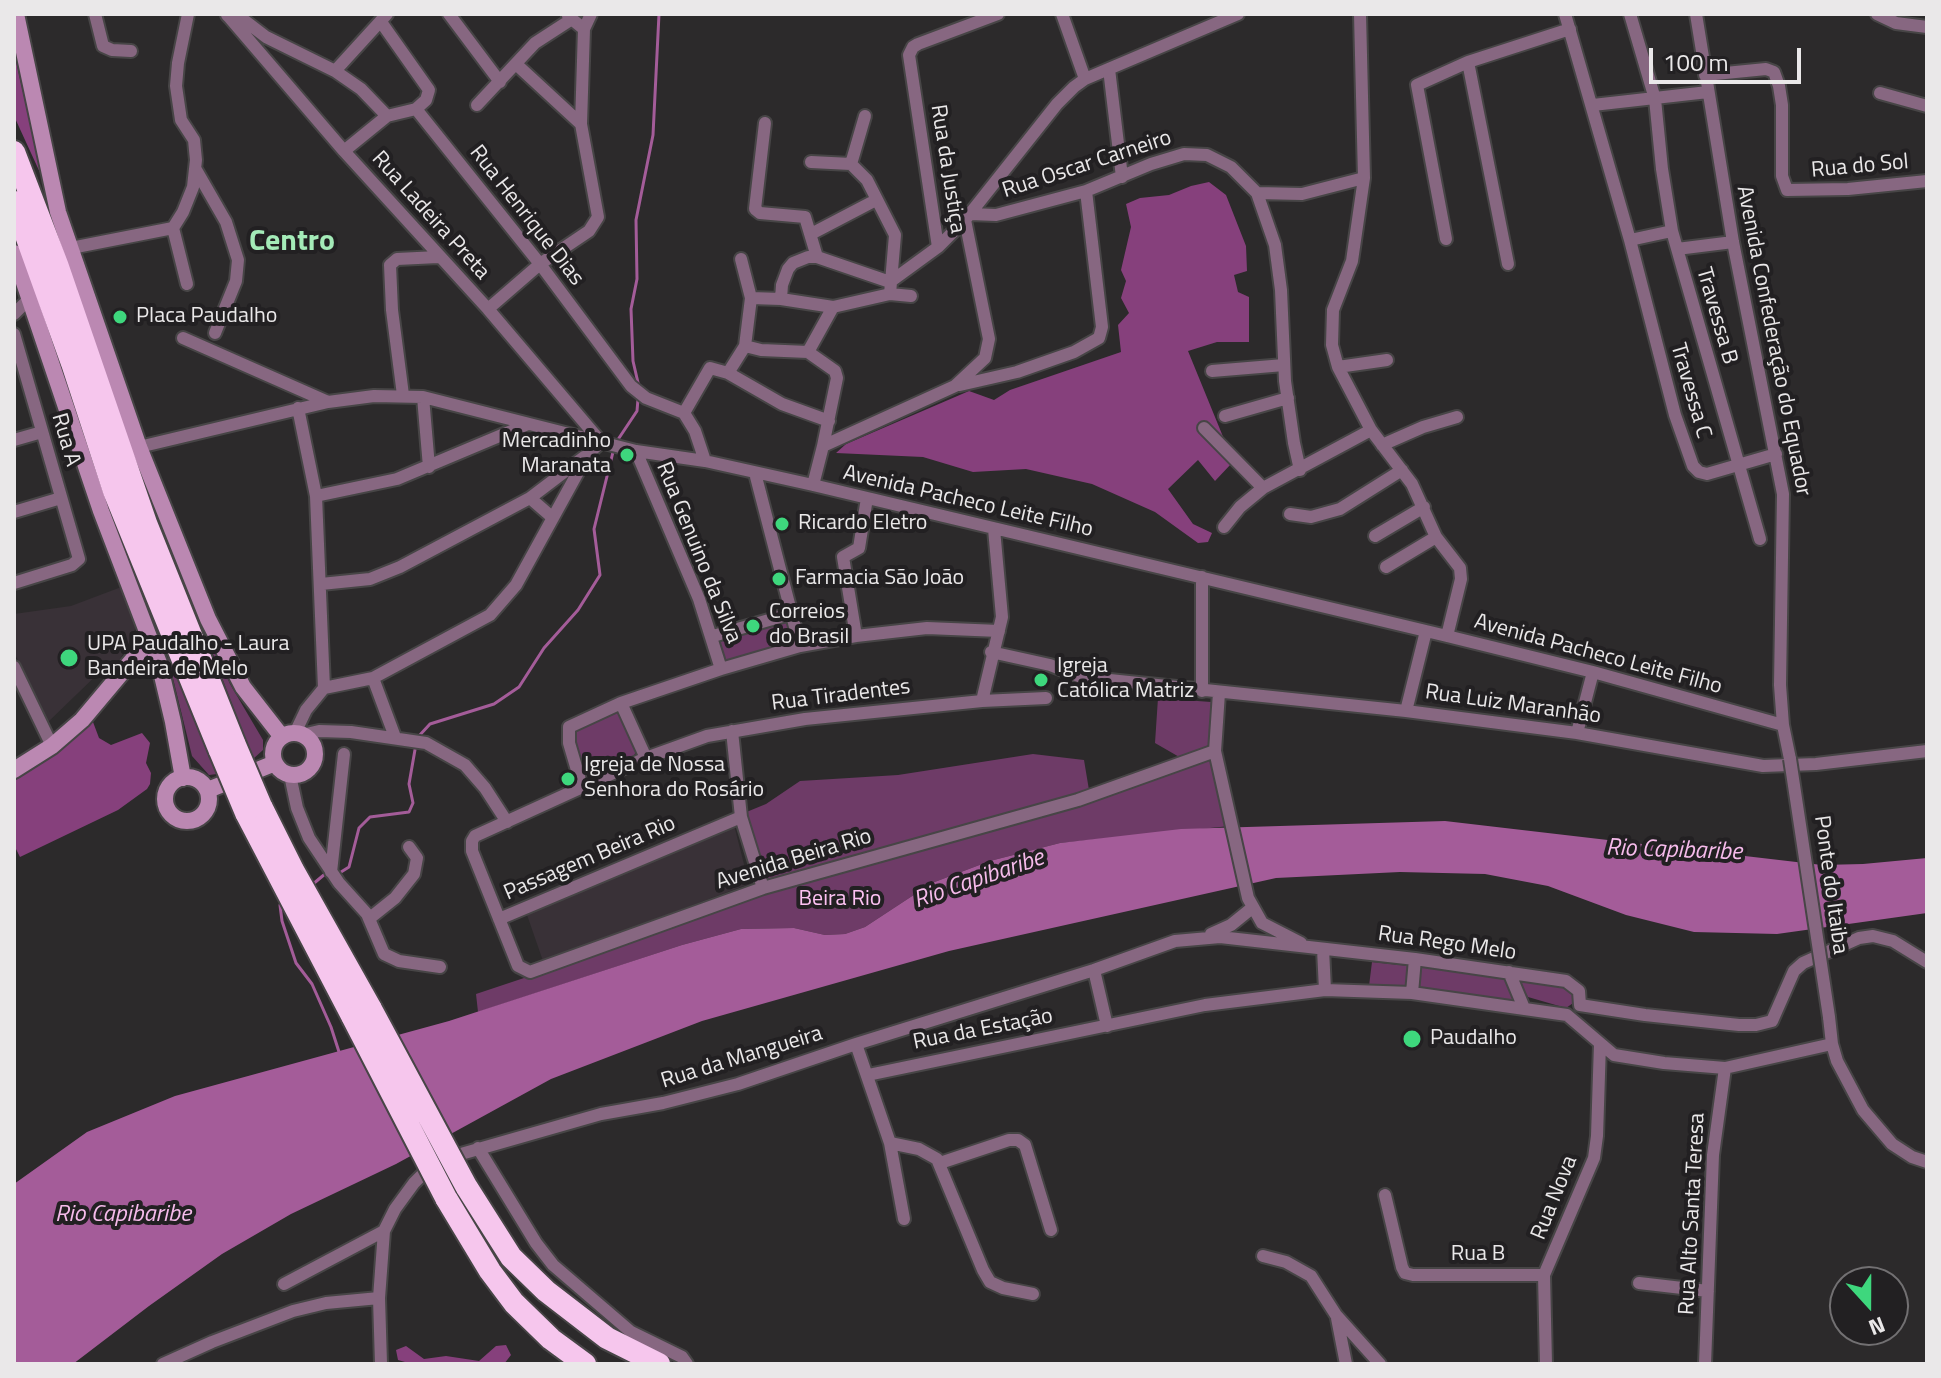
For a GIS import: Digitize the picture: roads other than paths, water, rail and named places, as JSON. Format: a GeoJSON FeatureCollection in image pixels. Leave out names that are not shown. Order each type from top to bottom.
{"type":"FeatureCollection","features":[{"type":"Feature","properties":{"kind":"highway"},"geometry":{"type":"LineString","coordinates":[[14,152],[58,267],[227,748]]}},
{"type":"Feature","properties":{"kind":"highway"},"geometry":{"type":"LineString","coordinates":[[14,202],[69,353],[114,491],[253,809],[288,861],[446,1198],[490,1271],[514,1303],[551,1339],[585,1364]]}},
{"type":"Feature","properties":{"kind":"highway"},"geometry":{"type":"LineString","coordinates":[[362,1014],[511,1257],[546,1291],[607,1338],[659,1364]]}},
{"type":"Feature","properties":{"kind":"main road"},"geometry":{"type":"LineString","coordinates":[[16,14],[49,175],[139,447],[208,619],[243,687],[293,735],[313,744],[313,764],[303,773],[290,775],[278,769],[273,749],[293,735]]}},
{"type":"Feature","properties":{"kind":"main road"},"geometry":{"type":"LineString","coordinates":[[14,253],[23,291],[150,639],[171,711],[183,778]]}},
{"type":"Feature","properties":{"kind":"main road"},"geometry":{"type":"LineString","coordinates":[[14,770],[52,746],[82,720],[150,639]]}},
{"type":"Feature","properties":{"kind":"main road"},"geometry":{"type":"LineString","coordinates":[[208,790],[275,763]]}},
{"type":"Feature","properties":{"kind":"main road"},"geometry":{"type":"LineString","coordinates":[[183,778],[197,779],[208,790],[209,804],[201,816],[188,821],[169,812],[165,798],[170,785],[183,778]]}},
{"type":"Feature","properties":{"kind":"street"},"geometry":{"type":"LineString","coordinates":[[95,14],[103,46],[131,51]]}},
{"type":"Feature","properties":{"kind":"street"},"geometry":{"type":"LineString","coordinates":[[187,284],[173,228],[189,199],[195,168],[196,145],[181,120],[176,86],[188,14]]}},
{"type":"Feature","properties":{"kind":"street"},"geometry":{"type":"LineString","coordinates":[[449,14],[500,82]]}},
{"type":"Feature","properties":{"kind":"street"},"geometry":{"type":"LineString","coordinates":[[488,309],[540,264],[589,231],[597,220],[581,124],[584,29],[591,14]]}},
{"type":"Feature","properties":{"kind":"street","name":"Rua da Justiça"},"geometry":{"type":"LineString","coordinates":[[938,247],[910,52],[915,45],[998,14]]}},
{"type":"Feature","properties":{"kind":"street"},"geometry":{"type":"LineString","coordinates":[[1062,14],[1085,79]]}},
{"type":"Feature","properties":{"kind":"street","name":"Rua da Justiça"},"geometry":{"type":"LineString","coordinates":[[938,247],[968,217],[1057,104],[1085,79],[1219,18],[1238,14]]}},
{"type":"Feature","properties":{"kind":"street"},"geometry":{"type":"LineString","coordinates":[[1360,14],[1364,178],[1352,261],[1333,310],[1332,345],[1338,367],[1371,430],[1402,470],[1424,507],[1436,537],[1458,563],[1461,572],[1447,636]]}},
{"type":"Feature","properties":{"kind":"street","name":"Travessa C"},"geometry":{"type":"LineString","coordinates":[[1565,14],[1593,105],[1675,415],[1693,466],[1707,474],[1776,454]]}},
{"type":"Feature","properties":{"kind":"street","name":"Travessa B"},"geometry":{"type":"LineString","coordinates":[[1630,14],[1655,99],[1672,231],[1760,539]]}},
{"type":"Feature","properties":{"kind":"street","name":"Avenida Confederação do Equador"},"geometry":{"type":"LineString","coordinates":[[1696,14],[1733,242],[1785,512],[1780,622],[1783,725],[1790,759]]}},
{"type":"Feature","properties":{"kind":"street"},"geometry":{"type":"LineString","coordinates":[[1877,14],[1896,23],[1927,27]]}},
{"type":"Feature","properties":{"kind":"street","name":"Rua Ladeira Preta"},"geometry":{"type":"LineString","coordinates":[[228,16],[240,17],[266,37],[335,71],[361,89],[387,116]]}},
{"type":"Feature","properties":{"kind":"street","name":"Rua Ladeira Preta"},"geometry":{"type":"LineString","coordinates":[[228,16],[438,257],[610,445]]}},
{"type":"Feature","properties":{"kind":"street"},"geometry":{"type":"LineString","coordinates":[[477,105],[535,43],[569,16],[584,29]]}},
{"type":"Feature","properties":{"kind":"street"},"geometry":{"type":"LineString","coordinates":[[335,71],[384,18],[429,90],[426,100],[416,109],[387,116],[344,151]]}},
{"type":"Feature","properties":{"kind":"street"},"geometry":{"type":"LineString","coordinates":[[1446,239],[1416,90],[1419,84],[1468,62],[1570,29]]}},
{"type":"Feature","properties":{"kind":"street"},"geometry":{"type":"LineString","coordinates":[[1468,62],[1508,264]]}},
{"type":"Feature","properties":{"kind":"street"},"geometry":{"type":"LineString","coordinates":[[516,64],[581,124]]}},
{"type":"Feature","properties":{"kind":"street"},"geometry":{"type":"LineString","coordinates":[[1109,69],[1122,177]]}},
{"type":"Feature","properties":{"kind":"street","name":"Rua do Sol"},"geometry":{"type":"LineString","coordinates":[[1705,75],[1766,69],[1774,72],[1782,105],[1783,182],[1787,190],[1797,192],[1927,181]]}},
{"type":"Feature","properties":{"kind":"street"},"geometry":{"type":"LineString","coordinates":[[1593,105],[1708,92]]}},
{"type":"Feature","properties":{"kind":"street"},"geometry":{"type":"LineString","coordinates":[[1880,93],[1927,106]]}},
{"type":"Feature","properties":{"kind":"street","name":"Rua Henrique Dias"},"geometry":{"type":"LineString","coordinates":[[416,109],[540,264],[631,386],[646,398],[684,413]]}},
{"type":"Feature","properties":{"kind":"street"},"geometry":{"type":"LineString","coordinates":[[851,164],[865,116]]}},
{"type":"Feature","properties":{"kind":"street"},"geometry":{"type":"LineString","coordinates":[[765,123],[755,207],[760,213],[805,217],[817,257]]}},
{"type":"Feature","properties":{"kind":"street","name":"Rua Oscar Carneiro"},"geometry":{"type":"LineString","coordinates":[[968,217],[996,215],[1086,191],[1184,154],[1207,155],[1231,167],[1257,193],[1275,245],[1279,266],[1284,365],[1300,470]]}},
{"type":"Feature","properties":{"kind":"street"},"geometry":{"type":"LineString","coordinates":[[811,162],[851,164],[867,180],[895,235],[890,288]]}},
{"type":"Feature","properties":{"kind":"street"},"geometry":{"type":"LineString","coordinates":[[195,168],[226,222],[238,260],[236,281],[215,333]]}},
{"type":"Feature","properties":{"kind":"street"},"geometry":{"type":"LineString","coordinates":[[1257,193],[1302,194],[1364,178]]}},
{"type":"Feature","properties":{"kind":"street"},"geometry":{"type":"LineString","coordinates":[[823,446],[955,386],[1017,372],[1074,352],[1099,338],[1102,327],[1086,191]]}},
{"type":"Feature","properties":{"kind":"street"},"geometry":{"type":"LineString","coordinates":[[811,234],[876,200]]}},
{"type":"Feature","properties":{"kind":"street"},"geometry":{"type":"LineString","coordinates":[[955,386],[980,364],[989,347],[968,217]]}},
{"type":"Feature","properties":{"kind":"street"},"geometry":{"type":"LineString","coordinates":[[71,248],[173,228]]}},
{"type":"Feature","properties":{"kind":"street"},"geometry":{"type":"LineString","coordinates":[[1630,240],[1672,231]]}},
{"type":"Feature","properties":{"kind":"street"},"geometry":{"type":"LineString","coordinates":[[1677,249],[1733,242]]}},
{"type":"Feature","properties":{"kind":"street"},"geometry":{"type":"LineString","coordinates":[[751,298],[833,307],[890,288],[938,247]]}},
{"type":"Feature","properties":{"kind":"street"},"geometry":{"type":"LineString","coordinates":[[403,395],[392,310],[390,265],[397,259],[438,257]]}},
{"type":"Feature","properties":{"kind":"street"},"geometry":{"type":"LineString","coordinates":[[781,299],[788,269],[800,259],[817,257],[911,296]]}},
{"type":"Feature","properties":{"kind":"street"},"geometry":{"type":"LineString","coordinates":[[728,373],[745,346],[751,298],[741,259]]}},
{"type":"Feature","properties":{"kind":"street"},"geometry":{"type":"LineString","coordinates":[[14,314],[23,291]]}},
{"type":"Feature","properties":{"kind":"street"},"geometry":{"type":"LineString","coordinates":[[808,352],[833,307]]}},
{"type":"Feature","properties":{"kind":"street","name":"Rua A"},"geometry":{"type":"LineString","coordinates":[[14,334],[78,556],[78,561],[72,565],[14,583]]}},
{"type":"Feature","properties":{"kind":"street"},"geometry":{"type":"LineString","coordinates":[[183,338],[328,402]]}},
{"type":"Feature","properties":{"kind":"street"},"geometry":{"type":"LineString","coordinates":[[745,346],[771,351],[808,352],[836,373],[829,421],[813,485]]}},
{"type":"Feature","properties":{"kind":"street"},"geometry":{"type":"LineString","coordinates":[[1338,367],[1387,360]]}},
{"type":"Feature","properties":{"kind":"street"},"geometry":{"type":"LineString","coordinates":[[1212,371],[1284,365]]}},
{"type":"Feature","properties":{"kind":"street"},"geometry":{"type":"LineString","coordinates":[[705,461],[695,431],[684,413],[710,368],[728,373],[782,404],[829,421]]}},
{"type":"Feature","properties":{"kind":"street","name":"Avenida Pacheco Leite Filho"},"geometry":{"type":"LineString","coordinates":[[139,447],[328,402],[403,395],[423,397],[610,445],[705,461],[813,485],[1447,636],[1593,672],[1783,725]]}},
{"type":"Feature","properties":{"kind":"street"},"geometry":{"type":"LineString","coordinates":[[423,397],[429,467]]}},
{"type":"Feature","properties":{"kind":"street"},"geometry":{"type":"LineString","coordinates":[[1225,416],[1288,398]]}},
{"type":"Feature","properties":{"kind":"street"},"geometry":{"type":"LineString","coordinates":[[298,408],[316,496],[324,688]]}},
{"type":"Feature","properties":{"kind":"street"},"geometry":{"type":"LineString","coordinates":[[1382,445],[1423,427],[1457,417]]}},
{"type":"Feature","properties":{"kind":"street"},"geometry":{"type":"LineString","coordinates":[[316,496],[378,484],[429,467],[528,424]]}},
{"type":"Feature","properties":{"kind":"street"},"geometry":{"type":"LineString","coordinates":[[1204,428],[1263,488]]}},
{"type":"Feature","properties":{"kind":"street"},"geometry":{"type":"LineString","coordinates":[[1224,527],[1240,507],[1263,488],[1371,430]]}},
{"type":"Feature","properties":{"kind":"street"},"geometry":{"type":"LineString","coordinates":[[14,440],[42,432]]}},
{"type":"Feature","properties":{"kind":"street"},"geometry":{"type":"LineString","coordinates":[[321,584],[353,582],[381,575],[530,498],[588,454],[610,445]]}},
{"type":"Feature","properties":{"kind":"street","name":"Rua Genuino da Silva"},"geometry":{"type":"LineString","coordinates":[[636,451],[713,636],[721,669]]}},
{"type":"Feature","properties":{"kind":"street"},"geometry":{"type":"LineString","coordinates":[[293,735],[306,710],[324,688],[373,678],[490,615],[516,585],[588,454]]}},
{"type":"Feature","properties":{"kind":"street"},"geometry":{"type":"LineString","coordinates":[[1290,514],[1311,517],[1340,509],[1402,470]]}},
{"type":"Feature","properties":{"kind":"street"},"geometry":{"type":"LineString","coordinates":[[755,473],[800,646]]}},
{"type":"Feature","properties":{"kind":"street"},"geometry":{"type":"LineString","coordinates":[[14,512],[61,498]]}},
{"type":"Feature","properties":{"kind":"street"},"geometry":{"type":"LineString","coordinates":[[530,498],[553,518]]}},
{"type":"Feature","properties":{"kind":"street"},"geometry":{"type":"LineString","coordinates":[[856,636],[843,557],[859,548],[867,498]]}},
{"type":"Feature","properties":{"kind":"street"},"geometry":{"type":"LineString","coordinates":[[1375,536],[1424,507]]}},
{"type":"Feature","properties":{"kind":"street"},"geometry":{"type":"LineString","coordinates":[[982,701],[991,652],[1002,617],[994,529]]}},
{"type":"Feature","properties":{"kind":"street"},"geometry":{"type":"LineString","coordinates":[[1386,567],[1436,537]]}},
{"type":"Feature","properties":{"kind":"street"},"geometry":{"type":"LineString","coordinates":[[1202,577],[1202,691]]}},
{"type":"Feature","properties":{"kind":"street"},"geometry":{"type":"LineString","coordinates":[[713,636],[790,614]]}},
{"type":"Feature","properties":{"kind":"street"},"geometry":{"type":"LineString","coordinates":[[582,787],[569,743],[569,727],[621,703],[800,646],[927,628],[999,631]]}},
{"type":"Feature","properties":{"kind":"street"},"geometry":{"type":"LineString","coordinates":[[1406,711],[1426,631]]}},
{"type":"Feature","properties":{"kind":"street","name":"Rua Luiz Maranhão"},"geometry":{"type":"LineString","coordinates":[[991,652],[1050,665],[1081,677],[1406,711],[1577,733],[1763,766],[1816,764],[1927,751]]}},
{"type":"Feature","properties":{"kind":"street"},"geometry":{"type":"LineString","coordinates":[[14,667],[52,746]]}},
{"type":"Feature","properties":{"kind":"street"},"geometry":{"type":"LineString","coordinates":[[1577,733],[1593,672]]}},
{"type":"Feature","properties":{"kind":"street"},"geometry":{"type":"LineString","coordinates":[[373,678],[395,737]]}},
{"type":"Feature","properties":{"kind":"street"},"geometry":{"type":"LineString","coordinates":[[1219,693],[1215,751],[1250,903],[1262,923],[1317,948],[1325,990]]}},
{"type":"Feature","properties":{"kind":"street","name":"Rua Tiradentes"},"geometry":{"type":"LineString","coordinates":[[473,839],[646,758],[707,736],[805,719],[982,701],[1046,698]]}},
{"type":"Feature","properties":{"kind":"street"},"geometry":{"type":"LineString","coordinates":[[621,703],[646,758]]}},
{"type":"Feature","properties":{"kind":"street"},"geometry":{"type":"LineString","coordinates":[[293,735],[332,731],[426,743],[465,765],[485,788],[507,822]]}},
{"type":"Feature","properties":{"kind":"street"},"geometry":{"type":"LineString","coordinates":[[732,731],[741,817],[763,888]]}},
{"type":"Feature","properties":{"kind":"street","name":"Avenida Beira Rio"},"geometry":{"type":"LineString","coordinates":[[473,839],[472,851],[518,966],[530,972],[763,888],[1078,800],[1215,751]]}},
{"type":"Feature","properties":{"kind":"street"},"geometry":{"type":"LineString","coordinates":[[331,872],[344,754]]}},
{"type":"Feature","properties":{"kind":"street","name":"Ponte do Itaiba"},"geometry":{"type":"LineString","coordinates":[[1790,759],[1832,1044],[1842,1072],[1873,1123],[1903,1153],[1927,1162]]}},
{"type":"Feature","properties":{"kind":"street"},"geometry":{"type":"LineString","coordinates":[[290,775],[303,824],[331,872],[370,918],[386,956],[440,967]]}},
{"type":"Feature","properties":{"kind":"street","name":"Passagem Beira Rio"},"geometry":{"type":"LineString","coordinates":[[499,919],[741,817]]}},
{"type":"Feature","properties":{"kind":"street"},"geometry":{"type":"LineString","coordinates":[[370,918],[395,898],[414,874],[417,858],[409,847]]}},
{"type":"Feature","properties":{"kind":"street"},"geometry":{"type":"LineString","coordinates":[[1202,936],[1231,925],[1250,903]]}},
{"type":"Feature","properties":{"kind":"street","name":"Rua Rego Melo"},"geometry":{"type":"LineString","coordinates":[[1202,936],[1415,959],[1566,981],[1576,987],[1580,1005]]}},
{"type":"Feature","properties":{"kind":"street","name":"Rua da Mangueira"},"geometry":{"type":"LineString","coordinates":[[384,1231],[395,1209],[423,1174],[461,1154],[601,1114],[710,1093],[1175,941],[1202,936]]}},
{"type":"Feature","properties":{"kind":"street"},"geometry":{"type":"LineString","coordinates":[[1832,1044],[1725,1068],[1609,1052],[1589,1031],[1567,1015],[1580,1005],[1739,1025],[1764,1024],[1775,1018],[1794,971],[1815,956],[1841,944],[1859,938],[1882,938],[1893,941],[1927,962]]}},
{"type":"Feature","properties":{"kind":"street"},"geometry":{"type":"LineString","coordinates":[[1412,993],[1415,959]]}},
{"type":"Feature","properties":{"kind":"street"},"geometry":{"type":"LineString","coordinates":[[1094,970],[1107,1026]]}},
{"type":"Feature","properties":{"kind":"street"},"geometry":{"type":"LineString","coordinates":[[1509,972],[1524,1008]]}},
{"type":"Feature","properties":{"kind":"street","name":"Rua da Estação"},"geometry":{"type":"LineString","coordinates":[[868,1075],[1205,1005],[1325,990],[1412,993],[1567,1015]]}},
{"type":"Feature","properties":{"kind":"street"},"geometry":{"type":"LineString","coordinates":[[856,1044],[890,1143],[904,1219]]}},
{"type":"Feature","properties":{"kind":"street","name":"Rua Nova"},"geometry":{"type":"LineString","coordinates":[[1546,1364],[1544,1275],[1594,1158],[1600,1044]]}},
{"type":"Feature","properties":{"kind":"street","name":"Rua Alto Santa Teresa"},"geometry":{"type":"LineString","coordinates":[[1705,1364],[1713,1155],[1725,1068]]}},
{"type":"Feature","properties":{"kind":"street"},"geometry":{"type":"LineString","coordinates":[[940,1163],[1009,1140],[1018,1140],[1025,1145],[1051,1230]]}},
{"type":"Feature","properties":{"kind":"street"},"geometry":{"type":"LineString","coordinates":[[890,1143],[927,1152],[940,1163],[990,1282],[1033,1294]]}},
{"type":"Feature","properties":{"kind":"street"},"geometry":{"type":"LineString","coordinates":[[478,1148],[536,1243],[553,1265],[631,1332],[682,1357],[687,1364]]}},
{"type":"Feature","properties":{"kind":"street","name":"Rua B"},"geometry":{"type":"LineString","coordinates":[[1385,1195],[1405,1273],[1544,1275]]}},
{"type":"Feature","properties":{"kind":"street"},"geometry":{"type":"LineString","coordinates":[[284,1284],[384,1231]]}},
{"type":"Feature","properties":{"kind":"street"},"geometry":{"type":"LineString","coordinates":[[381,1364],[379,1298],[384,1231]]}},
{"type":"Feature","properties":{"kind":"street"},"geometry":{"type":"LineString","coordinates":[[1263,1256],[1286,1262],[1311,1276],[1336,1315],[1380,1364]]}},
{"type":"Feature","properties":{"kind":"street"},"geometry":{"type":"LineString","coordinates":[[1639,1283],[1708,1291]]}},
{"type":"Feature","properties":{"kind":"street"},"geometry":{"type":"LineString","coordinates":[[163,1364],[293,1311],[326,1303],[379,1298]]}},
{"type":"Feature","properties":{"kind":"street"},"geometry":{"type":"LineString","coordinates":[[1336,1315],[1346,1364]]}},
{"type":"Feature","properties":{"kind":"water","name":"Rio Capibaribe"},"geometry":{"type":"Polygon","coordinates":[[[1445,821],[1822,865],[1927,858],[1927,913],[1777,934],[1694,932],[1626,915],[1548,886],[1485,874],[1400,872],[1276,878],[949,951],[702,1021],[551,1079],[396,1164],[291,1214],[222,1254],[73,1364],[14,1364],[14,1184],[87,1132],[175,1096],[449,1021],[682,945],[741,929],[794,928],[825,935],[845,934],[865,927],[932,883],[990,861],[1060,843],[1181,829],[1445,821]]]}},
{"type":"Feature","properties":{"kind":"waterway"},"geometry":{"type":"LineString","coordinates":[[639,387],[633,361],[631,309],[637,279],[636,220],[653,135],[659,14]]}},
{"type":"Feature","properties":{"kind":"waterway"},"geometry":{"type":"LineString","coordinates":[[617,441],[637,411],[638,399]]}},
{"type":"Feature","properties":{"kind":"waterway"},"geometry":{"type":"LineString","coordinates":[[418,737],[430,724],[494,704],[519,687],[544,648],[578,610],[600,575],[594,529],[614,448]]}},
{"type":"Feature","properties":{"kind":"waterway"},"geometry":{"type":"LineString","coordinates":[[341,872],[349,867],[359,828],[370,817],[409,812],[413,803],[409,784],[416,744]]}},
{"type":"Feature","properties":{"kind":"waterway"},"geometry":{"type":"LineString","coordinates":[[313,884],[325,874]]}},
{"type":"Feature","properties":{"kind":"waterway"},"geometry":{"type":"LineString","coordinates":[[280,905],[296,963],[312,984],[340,1055]]}},
{"type":"Feature","properties":{"kind":"place","name":"Placa Paudalho"},"geometry":{"type":"Point","coordinates":[120,317]}},
{"type":"Feature","properties":{"kind":"place","name":"Mercadinho Maranata"},"geometry":{"type":"Point","coordinates":[627,455]}},
{"type":"Feature","properties":{"kind":"place","name":"Ricardo Eletro"},"geometry":{"type":"Point","coordinates":[782,524]}},
{"type":"Feature","properties":{"kind":"place","name":"Farmacia São João"},"geometry":{"type":"Point","coordinates":[779,579]}},
{"type":"Feature","properties":{"kind":"place","name":"Correios do Brasil"},"geometry":{"type":"Point","coordinates":[753,626]}},
{"type":"Feature","properties":{"kind":"place","name":"UPA Paudalho - Laura Bandeira de Melo"},"geometry":{"type":"Point","coordinates":[69,658]}},
{"type":"Feature","properties":{"kind":"place","name":"Igreja Católica Matriz"},"geometry":{"type":"Point","coordinates":[1041,680]}},
{"type":"Feature","properties":{"kind":"place","name":"Igreja de Nossa Senhora do Rosário"},"geometry":{"type":"Point","coordinates":[568,779]}},
{"type":"Feature","properties":{"kind":"place","name":"Paudalho"},"geometry":{"type":"Point","coordinates":[1412,1039]}},
{"type":"Feature","properties":{"kind":"district","name":"Centro"},"geometry":{"type":"Point","coordinates":[292,243]}},
{"type":"Feature","properties":{"kind":"park label","name":"Beira Rio"},"geometry":{"type":"Point","coordinates":[840,900]}}]}
